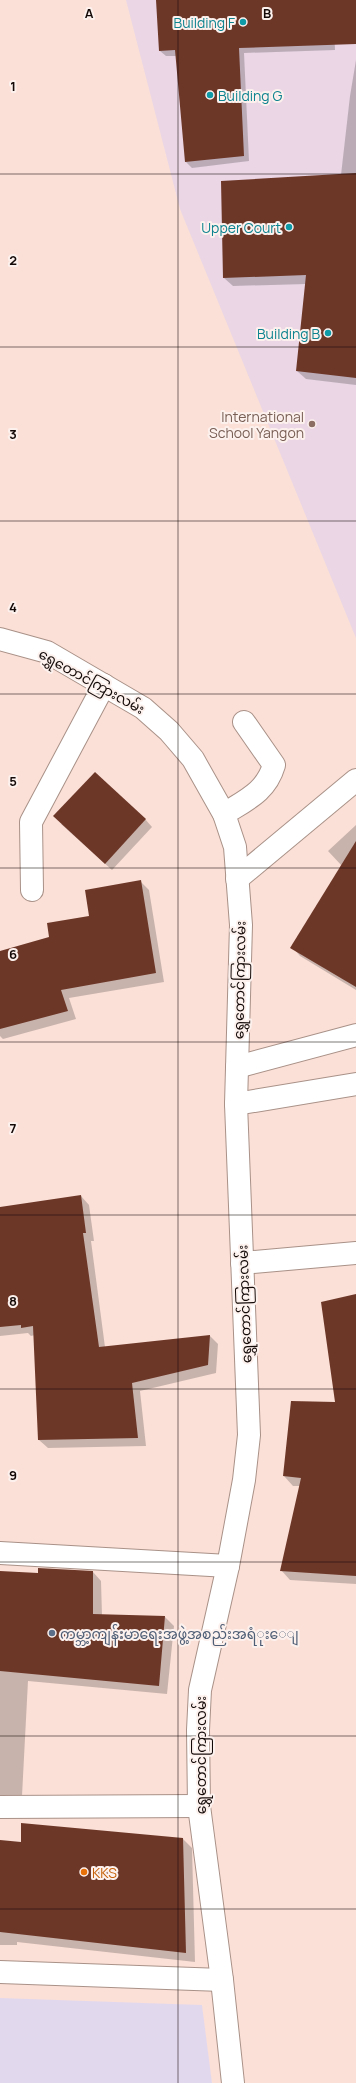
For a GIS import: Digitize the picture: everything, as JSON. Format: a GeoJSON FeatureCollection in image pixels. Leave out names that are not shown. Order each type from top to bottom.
{"type":"FeatureCollection","features":[{"type":"Feature","properties":{"kind":"street","name":"ရွှေတောင်ကြားလမ်း"},"geometry":{"type":"LineString","coordinates":[[0,639],[46,652],[143,708],[169,731],[193,759],[224,814],[234,847],[241,933],[236,1104],[249,1436],[244,1480],[228,1566],[200,1690],[198,1730],[199,1806],[234,2083]]}},
{"type":"Feature","properties":{"kind":"street"},"geometry":{"type":"LineString","coordinates":[[32,890],[31,822],[104,685]]}},
{"type":"Feature","properties":{"kind":"street"},"geometry":{"type":"LineString","coordinates":[[224,814],[256,793],[270,778],[274,765],[244,722]]}},
{"type":"Feature","properties":{"kind":"street"},"geometry":{"type":"LineString","coordinates":[[237,879],[356,780]]}},
{"type":"Feature","properties":{"kind":"street"},"geometry":{"type":"LineString","coordinates":[[237,1067],[356,1035]]}},
{"type":"Feature","properties":{"kind":"street"},"geometry":{"type":"LineString","coordinates":[[236,1104],[356,1084]]}},
{"type":"Feature","properties":{"kind":"street"},"geometry":{"type":"LineString","coordinates":[[242,1263],[356,1253]]}},
{"type":"Feature","properties":{"kind":"street"},"geometry":{"type":"LineString","coordinates":[[0,1553],[228,1566]]}},
{"type":"Feature","properties":{"kind":"street"},"geometry":{"type":"LineString","coordinates":[[0,1807],[199,1806]]}},
{"type":"Feature","properties":{"kind":"street"},"geometry":{"type":"LineString","coordinates":[[0,1972],[222,1980]]}},
{"type":"Feature","properties":{"kind":"shaded area","name":"International School Yangon"},"geometry":{"type":"Polygon","coordinates":[[[126,0],[356,0],[356,638],[180,209],[126,0]]]}},
{"type":"Feature","properties":{"kind":"shaded area"},"geometry":{"type":"Polygon","coordinates":[[[0,1998],[202,2005],[212,2083],[0,2083],[0,1998]]]}},
{"type":"Feature","properties":{"kind":"building"},"geometry":{"type":"Polygon","coordinates":[[[156,0],[356,0],[356,44],[239,48],[244,156],[185,162],[175,50],[159,51],[156,0]]]}},
{"type":"Feature","properties":{"kind":"building","name":"Upper Court"},"geometry":{"type":"Polygon","coordinates":[[[356,173],[356,378],[296,371],[306,275],[223,278],[221,181],[356,173]]]}},
{"type":"Feature","properties":{"kind":"building"},"geometry":{"type":"Polygon","coordinates":[[[95,772],[146,819],[105,864],[53,816],[95,772]]]}},
{"type":"Feature","properties":{"kind":"building"},"geometry":{"type":"Polygon","coordinates":[[[356,841],[356,987],[290,948],[356,841]]]}},
{"type":"Feature","properties":{"kind":"building"},"geometry":{"type":"Polygon","coordinates":[[[141,880],[156,973],[61,990],[68,1011],[0,1029],[0,951],[49,937],[47,923],[89,916],[85,890],[141,880]]]}},
{"type":"Feature","properties":{"kind":"building"},"geometry":{"type":"Polygon","coordinates":[[[81,1195],[86,1233],[83,1233],[99,1347],[210,1335],[208,1365],[132,1383],[138,1438],[38,1440],[33,1326],[21,1328],[21,1325],[0,1327],[0,1207],[81,1195]]]}},
{"type":"Feature","properties":{"kind":"building"},"geometry":{"type":"Polygon","coordinates":[[[356,1294],[356,1576],[280,1571],[301,1478],[283,1476],[291,1401],[335,1402],[321,1302],[356,1294]]]}},
{"type":"Feature","properties":{"kind":"building"},"geometry":{"type":"Polygon","coordinates":[[[38,1568],[93,1571],[93,1614],[165,1616],[159,1686],[0,1671],[0,1571],[38,1573],[38,1568]]]}},
{"type":"Feature","properties":{"kind":"building"},"geometry":{"type":"Polygon","coordinates":[[[21,1823],[183,1838],[186,1953],[0,1932],[0,1840],[21,1842],[21,1823]]]}},
{"type":"Feature","properties":{"kind":"place","name":"Building F"},"geometry":{"type":"Point","coordinates":[243,22]}},
{"type":"Feature","properties":{"kind":"place","name":"Building G"},"geometry":{"type":"Point","coordinates":[210,95]}},
{"type":"Feature","properties":{"kind":"place","name":"Upper Court"},"geometry":{"type":"Point","coordinates":[289,227]}},
{"type":"Feature","properties":{"kind":"place","name":"Building B"},"geometry":{"type":"Point","coordinates":[328,333]}},
{"type":"Feature","properties":{"kind":"place","name":"International School Yangon"},"geometry":{"type":"Point","coordinates":[312,424]}},
{"type":"Feature","properties":{"kind":"place","name":"ကမ္ဘာ့ကျန်းမာရေးအဖွဲ့အစည်းအရံုးေျ"},"geometry":{"type":"Point","coordinates":[52,1633]}},
{"type":"Feature","properties":{"kind":"place","name":"KKS"},"geometry":{"type":"Point","coordinates":[84,1872]}}]}
